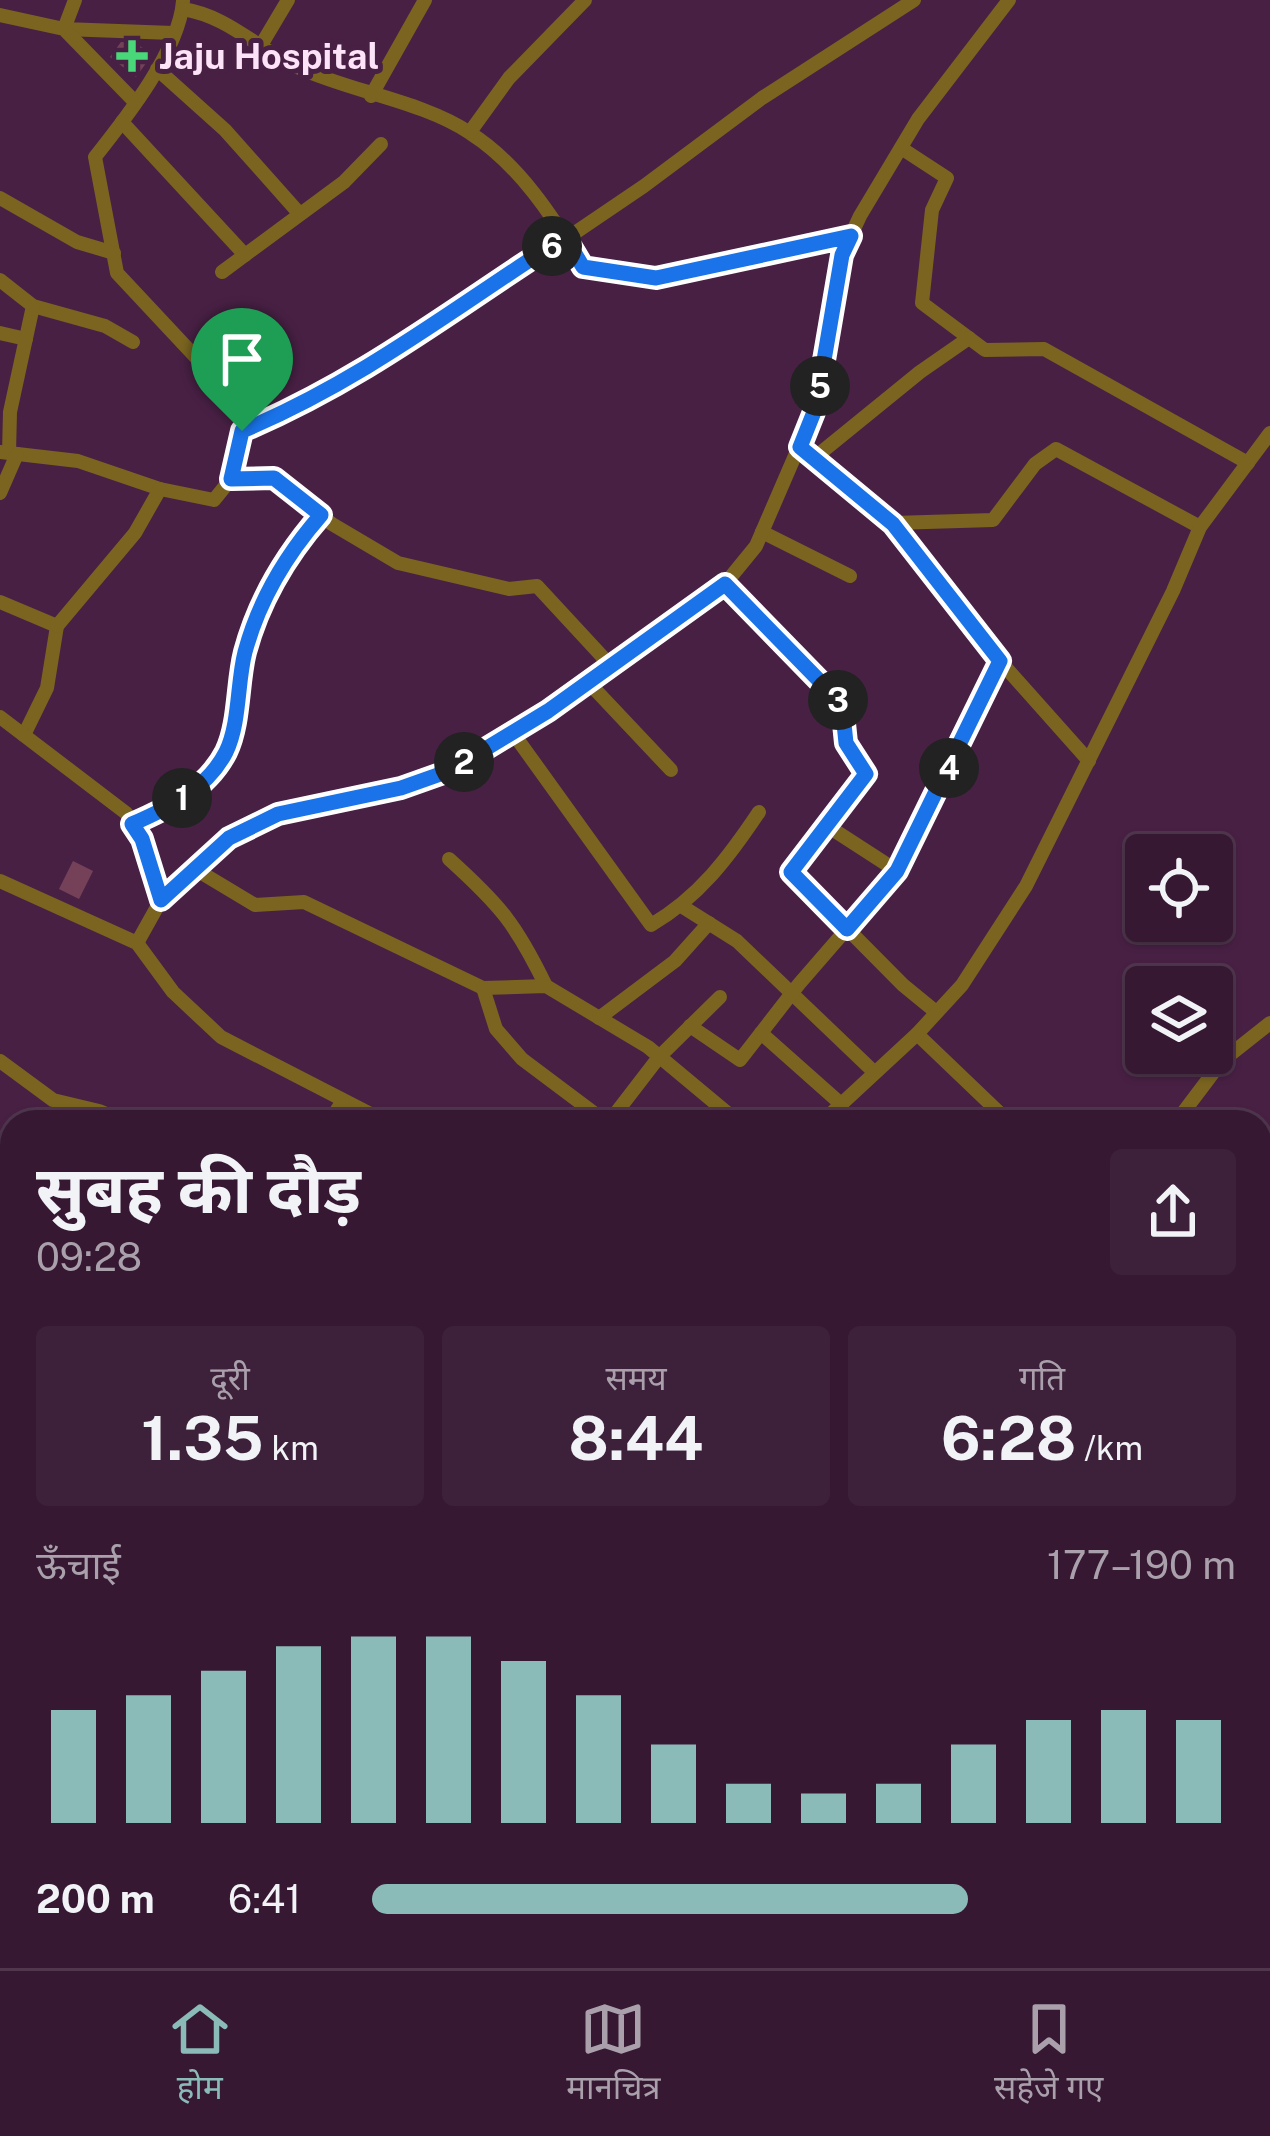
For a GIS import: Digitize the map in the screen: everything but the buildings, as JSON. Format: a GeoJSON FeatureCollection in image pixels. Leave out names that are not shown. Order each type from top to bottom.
{"type":"FeatureCollection","features":[{"type":"Feature","properties":{"kind":"street"},"geometry":{"type":"LineString","coordinates":[[64,29],[75,0]]}},
{"type":"Feature","properties":{"kind":"street"},"geometry":{"type":"LineString","coordinates":[[260,46],[288,0]]}},
{"type":"Feature","properties":{"kind":"street"},"geometry":{"type":"LineString","coordinates":[[371,96],[425,0]]}},
{"type":"Feature","properties":{"kind":"street"},"geometry":{"type":"LineString","coordinates":[[470,132],[509,78],[585,0]]}},
{"type":"Feature","properties":{"kind":"street"},"geometry":{"type":"LineString","coordinates":[[242,431],[310,402],[436,327],[644,186],[763,98],[914,0]]}},
{"type":"Feature","properties":{"kind":"street"},"geometry":{"type":"LineString","coordinates":[[137,943],[161,900],[229,838],[278,814],[401,788],[449,771],[513,733],[725,584],[756,546],[816,407],[842,255],[851,236],[918,119],[1010,0]]}},
{"type":"Feature","properties":{"kind":"street"},"geometry":{"type":"LineString","coordinates":[[9,453],[78,461],[160,489],[214,500],[231,479],[247,412],[116,273],[95,157],[157,69],[183,4],[216,7],[260,46],[335,85],[470,132],[517,172],[583,267],[656,278],[851,236]]}},
{"type":"Feature","properties":{"kind":"street"},"geometry":{"type":"LineString","coordinates":[[0,15],[64,29],[173,33]]}},
{"type":"Feature","properties":{"kind":"street"},"geometry":{"type":"LineString","coordinates":[[64,29],[135,102]]}},
{"type":"Feature","properties":{"kind":"street"},"geometry":{"type":"LineString","coordinates":[[157,69],[225,130],[298,212]]}},
{"type":"Feature","properties":{"kind":"street"},"geometry":{"type":"LineString","coordinates":[[122,122],[245,255]]}},
{"type":"Feature","properties":{"kind":"street"},"geometry":{"type":"LineString","coordinates":[[222,272],[344,182],[381,144]]}},
{"type":"Feature","properties":{"kind":"street"},"geometry":{"type":"LineString","coordinates":[[901,148],[947,178],[932,210],[922,303],[985,350],[1043,349],[1247,463]]}},
{"type":"Feature","properties":{"kind":"street"},"geometry":{"type":"LineString","coordinates":[[0,197],[77,242],[114,253]]}},
{"type":"Feature","properties":{"kind":"street"},"geometry":{"type":"LineString","coordinates":[[0,280],[33,306],[105,326],[133,342]]}},
{"type":"Feature","properties":{"kind":"street"},"geometry":{"type":"LineString","coordinates":[[0,493],[9,453],[10,412],[33,306]]}},
{"type":"Feature","properties":{"kind":"street"},"geometry":{"type":"LineString","coordinates":[[0,333],[26,339]]}},
{"type":"Feature","properties":{"kind":"street"},"geometry":{"type":"LineString","coordinates":[[813,459],[969,338]]}},
{"type":"Feature","properties":{"kind":"street"},"geometry":{"type":"LineString","coordinates":[[835,1110],[962,985],[1026,886],[1173,592],[1200,527],[1270,433]]}},
{"type":"Feature","properties":{"kind":"street"},"geometry":{"type":"LineString","coordinates":[[800,447],[893,524],[1000,661],[1089,761]]}},
{"type":"Feature","properties":{"kind":"street"},"geometry":{"type":"LineString","coordinates":[[893,524],[993,520],[1035,464],[1056,449],[1200,527]]}},
{"type":"Feature","properties":{"kind":"street"},"geometry":{"type":"LineString","coordinates":[[231,479],[274,478],[321,515],[398,562],[509,590],[537,586],[611,666]]}},
{"type":"Feature","properties":{"kind":"street"},"geometry":{"type":"LineString","coordinates":[[24,735],[47,688],[57,626],[135,533],[160,489]]}},
{"type":"Feature","properties":{"kind":"street"},"geometry":{"type":"LineString","coordinates":[[132,824],[202,785],[227,751],[246,647],[291,549],[321,515]]}},
{"type":"Feature","properties":{"kind":"street"},"geometry":{"type":"LineString","coordinates":[[762,532],[850,576]]}},
{"type":"Feature","properties":{"kind":"street"},"geometry":{"type":"LineString","coordinates":[[725,584],[842,704],[846,743],[866,774],[791,872],[936,1012]]}},
{"type":"Feature","properties":{"kind":"street"},"geometry":{"type":"LineString","coordinates":[[0,602],[57,626]]}},
{"type":"Feature","properties":{"kind":"street"},"geometry":{"type":"LineString","coordinates":[[690,1027],[740,1060],[897,871],[1000,661]]}},
{"type":"Feature","properties":{"kind":"street"},"geometry":{"type":"LineString","coordinates":[[588,682],[671,770]]}},
{"type":"Feature","properties":{"kind":"street"},"geometry":{"type":"LineString","coordinates":[[0,717],[126,813],[142,839],[161,900]]}},
{"type":"Feature","properties":{"kind":"street"},"geometry":{"type":"LineString","coordinates":[[513,733],[651,925],[682,907],[728,859],[759,812]]}},
{"type":"Feature","properties":{"kind":"street"},"geometry":{"type":"LineString","coordinates":[[829,826],[897,871]]}},
{"type":"Feature","properties":{"kind":"street"},"geometry":{"type":"LineString","coordinates":[[449,860],[493,897],[522,937],[546,986],[659,1057],[723,1110]]}},
{"type":"Feature","properties":{"kind":"street"},"geometry":{"type":"LineString","coordinates":[[195,869],[255,905],[304,902],[483,988],[546,986]]}},
{"type":"Feature","properties":{"kind":"street"},"geometry":{"type":"LineString","coordinates":[[0,881],[137,943],[173,992],[220,1037],[361,1110]]}},
{"type":"Feature","properties":{"kind":"street"},"geometry":{"type":"LineString","coordinates":[[682,907],[737,941],[874,1072]]}},
{"type":"Feature","properties":{"kind":"street"},"geometry":{"type":"LineString","coordinates":[[599,1018],[675,961],[709,923]]}},
{"type":"Feature","properties":{"kind":"street"},"geometry":{"type":"LineString","coordinates":[[483,988],[496,1029],[522,1059],[592,1110]]}},
{"type":"Feature","properties":{"kind":"street"},"geometry":{"type":"LineString","coordinates":[[617,1110],[659,1057],[720,997]]}},
{"type":"Feature","properties":{"kind":"street"},"geometry":{"type":"LineString","coordinates":[[1185,1110],[1222,1061],[1270,1023]]}},
{"type":"Feature","properties":{"kind":"street"},"geometry":{"type":"LineString","coordinates":[[761,1033],[841,1104]]}},
{"type":"Feature","properties":{"kind":"street"},"geometry":{"type":"LineString","coordinates":[[916,1034],[996,1110]]}},
{"type":"Feature","properties":{"kind":"street"},"geometry":{"type":"LineString","coordinates":[[0,1061],[53,1100],[94,1110]]}},
{"type":"Feature","properties":{"kind":"street"},"geometry":{"type":"LineString","coordinates":[[337,1110],[343,1101]]}},
{"type":"Feature","properties":{"kind":"street"},"geometry":{"type":"LineString","coordinates":[[711,1110],[715,1104]]}},
{"type":"Feature","properties":{"kind":"place","name":"Jaju Hospital"},"geometry":{"type":"Point","coordinates":[132,56]}},
{"type":"Feature","properties":{"kind":"route"},"geometry":{"type":"LineString","coordinates":[[851,236],[842,255],[816,407],[800,447],[893,524],[1000,661],[897,871],[847,929],[791,872],[866,774],[846,743],[842,704],[725,584],[548,711],[449,771],[401,788],[278,814],[229,838],[161,900],[142,839],[132,824],[202,785],[227,751],[246,647],[291,549],[321,515],[274,478],[231,479],[242,431],[310,402],[436,327],[565,237],[583,267],[656,278],[851,236]]}}]}
